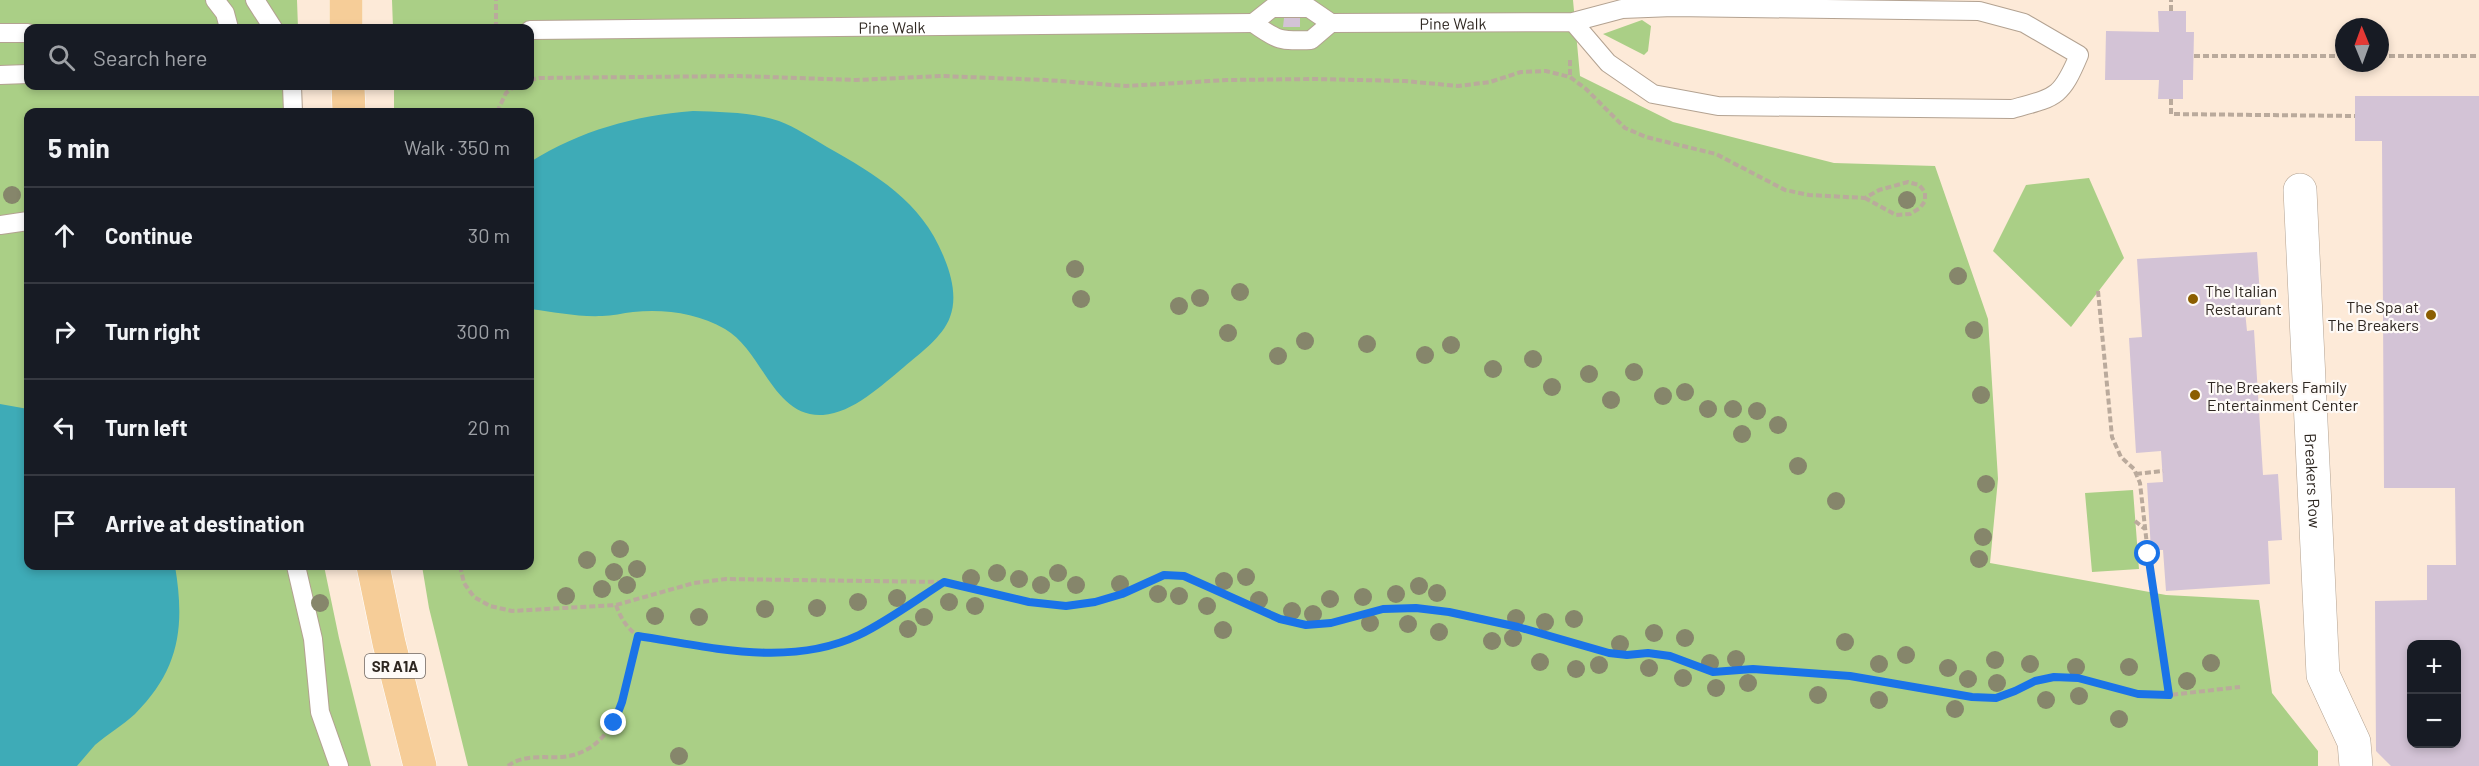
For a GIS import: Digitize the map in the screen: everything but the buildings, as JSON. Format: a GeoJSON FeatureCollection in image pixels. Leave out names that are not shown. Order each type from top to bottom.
{"type":"FeatureCollection","features":[{"type":"Feature","properties":{"kind":"main road"},"geometry":{"type":"LineString","coordinates":[[346,0],[346,24]]}},
{"type":"Feature","properties":{"kind":"main road"},"geometry":{"type":"LineString","coordinates":[[348,90],[349,108]]}},
{"type":"Feature","properties":{"kind":"main road","name":"SR A1A"},"geometry":{"type":"LineString","coordinates":[[374,570],[389,643],[420,766]]}},
{"type":"Feature","properties":{"kind":"street","name":"Breakers Row"},"geometry":{"type":"LineString","coordinates":[[2300,190],[2323,675],[2354,742],[2356,766]]}},
{"type":"Feature","properties":{"kind":"lane"},"geometry":{"type":"LineString","coordinates":[[215,0],[225,13],[228,24]]}},
{"type":"Feature","properties":{"kind":"lane"},"geometry":{"type":"LineString","coordinates":[[255,0],[270,24]]}},
{"type":"Feature","properties":{"kind":"lane","name":"Pine Walk"},"geometry":{"type":"LineString","coordinates":[[1330,23],[1574,22],[1622,9],[1673,4],[1978,11],[2024,23],[2079,55],[2068,81],[2051,99],[2012,109],[1718,106],[1653,94],[1608,63],[1574,22]]}},
{"type":"Feature","properties":{"kind":"lane"},"geometry":{"type":"LineString","coordinates":[[1272,8],[1309,8],[1330,23],[1311,40],[1303,40],[1275,39],[1252,23],[1272,8]]}},
{"type":"Feature","properties":{"kind":"lane","name":"Pine Walk"},"geometry":{"type":"LineString","coordinates":[[534,30],[1252,23]]}},
{"type":"Feature","properties":{"kind":"lane"},"geometry":{"type":"LineString","coordinates":[[0,33],[24,33]]}},
{"type":"Feature","properties":{"kind":"lane"},"geometry":{"type":"LineString","coordinates":[[0,75],[24,74]]}},
{"type":"Feature","properties":{"kind":"lane"},"geometry":{"type":"LineString","coordinates":[[292,90],[293,108]]}},
{"type":"Feature","properties":{"kind":"lane"},"geometry":{"type":"LineString","coordinates":[[0,225],[24,222]]}},
{"type":"Feature","properties":{"kind":"lane"},"geometry":{"type":"LineString","coordinates":[[297,570],[313,639],[320,712],[339,766]]}},
{"type":"Feature","properties":{"kind":"path"},"geometry":{"type":"LineString","coordinates":[[496,0],[496,24]]}},
{"type":"Feature","properties":{"kind":"path"},"geometry":{"type":"LineString","coordinates":[[2171,11],[2172,0]]}},
{"type":"Feature","properties":{"kind":"path"},"geometry":{"type":"LineString","coordinates":[[2194,56],[2335,56]]}},
{"type":"Feature","properties":{"kind":"path"},"geometry":{"type":"LineString","coordinates":[[2389,56],[2479,56]]}},
{"type":"Feature","properties":{"kind":"path"},"geometry":{"type":"LineString","coordinates":[[534,79],[739,76],[856,80],[942,76],[1126,86],[1227,80],[1314,79],[1405,81],[1458,86],[1490,82],[1521,72],[1546,71],[1570,77],[1586,89],[1625,128],[1646,137],[1716,154],[1785,190],[1818,196],[1865,198],[1896,215],[1910,214],[1920,208],[1925,201],[1925,192],[1919,185],[1908,182],[1879,190],[1865,198]]}},
{"type":"Feature","properties":{"kind":"path"},"geometry":{"type":"LineString","coordinates":[[499,108],[510,90]]}},
{"type":"Feature","properties":{"kind":"path"},"geometry":{"type":"LineString","coordinates":[[2171,99],[2170,114],[2355,116]]}},
{"type":"Feature","properties":{"kind":"path"},"geometry":{"type":"LineString","coordinates":[[2098,291],[2112,437],[2121,457],[2134,469],[2140,483],[2169,695]]}},
{"type":"Feature","properties":{"kind":"path"},"geometry":{"type":"LineString","coordinates":[[2136,474],[2163,471]]}},
{"type":"Feature","properties":{"kind":"path"},"geometry":{"type":"LineString","coordinates":[[2136,521],[2145,530]]}},
{"type":"Feature","properties":{"kind":"path"},"geometry":{"type":"LineString","coordinates":[[461,570],[464,584],[474,597],[490,606],[512,611],[616,605],[694,583],[726,579],[944,582],[1029,602],[1066,606],[1095,602],[1122,594],[1164,575],[1184,576],[1280,619],[1306,625],[1331,623],[1383,609],[1416,608],[1449,612],[1518,627],[1609,653],[1627,655],[1648,653],[1670,656],[1713,672],[1753,669],[1850,676],[1972,697],[1996,698],[2035,681],[2054,677],[2070,678],[2138,694],[2169,695],[2240,687]]}},
{"type":"Feature","properties":{"kind":"path"},"geometry":{"type":"LineString","coordinates":[[616,605],[621,618],[638,636],[763,653],[796,653],[858,636],[944,582]]}},
{"type":"Feature","properties":{"kind":"path"},"geometry":{"type":"LineString","coordinates":[[508,766],[524,758],[566,757],[602,740],[614,723],[622,702],[638,636]]}},
{"type":"Feature","properties":{"kind":"green space"},"geometry":{"type":"Polygon","coordinates":[[[0,0],[297,0],[298,24],[24,24],[24,90],[300,90],[300,108],[24,108],[24,570],[325,570],[339,638],[371,766],[0,766],[0,0]]]}},
{"type":"Feature","properties":{"kind":"green space"},"geometry":{"type":"Polygon","coordinates":[[[392,0],[1573,0],[1580,76],[1673,122],[1834,163],[1935,166],[1988,319],[1998,479],[1990,563],[2166,595],[2259,600],[2272,693],[2318,751],[2318,766],[468,766],[429,608],[423,570],[534,570],[534,108],[394,108],[394,90],[534,90],[534,24],[393,24],[392,0]]]}},
{"type":"Feature","properties":{"kind":"green space"},"geometry":{"type":"Polygon","coordinates":[[[1642,20],[1651,26],[1648,51],[1644,55],[1603,34],[1642,20]]]}},
{"type":"Feature","properties":{"kind":"green space"},"geometry":{"type":"Polygon","coordinates":[[[2089,178],[2124,258],[2071,327],[1993,251],[2026,185],[2089,178]]]}},
{"type":"Feature","properties":{"kind":"green space"},"geometry":{"type":"Polygon","coordinates":[[[2133,490],[2139,569],[2092,572],[2085,493],[2133,490]]]}},
{"type":"Feature","properties":{"kind":"water"},"geometry":{"type":"Polygon","coordinates":[[[693,111],[736,113],[779,121],[797,129],[881,180],[911,206],[924,222],[936,240],[948,267],[953,288],[953,303],[950,317],[942,331],[923,351],[877,390],[856,404],[823,415],[806,413],[792,406],[780,395],[738,339],[725,329],[703,319],[680,313],[657,311],[584,316],[534,310],[534,160],[569,141],[608,126],[671,113],[693,111]]]}},
{"type":"Feature","properties":{"kind":"water"},"geometry":{"type":"Polygon","coordinates":[[[0,404],[24,408],[24,570],[176,570],[179,627],[170,663],[150,697],[126,722],[95,745],[77,766],[0,766],[0,404]]]}},
{"type":"Feature","properties":{"kind":"place","name":"The Italian Restaurant"},"geometry":{"type":"Point","coordinates":[2193,299]}},
{"type":"Feature","properties":{"kind":"place","name":"The Spa at The Breakers"},"geometry":{"type":"Point","coordinates":[2431,315]}},
{"type":"Feature","properties":{"kind":"place","name":"The Breakers Family Entertainment Center"},"geometry":{"type":"Point","coordinates":[2195,395]}},
{"type":"Feature","properties":{"kind":"route"},"geometry":{"type":"LineString","coordinates":[[614,723],[622,702],[638,636],[763,653],[796,653],[858,636],[944,582],[1029,602],[1066,606],[1095,602],[1122,594],[1164,575],[1184,576],[1280,619],[1306,625],[1331,623],[1383,609],[1416,608],[1449,612],[1518,627],[1609,653],[1627,655],[1648,653],[1670,656],[1713,672],[1753,669],[1850,676],[1972,697],[1996,698],[2035,681],[2054,677],[2078,678],[2138,694],[2169,695],[2148,554]]}}]}
